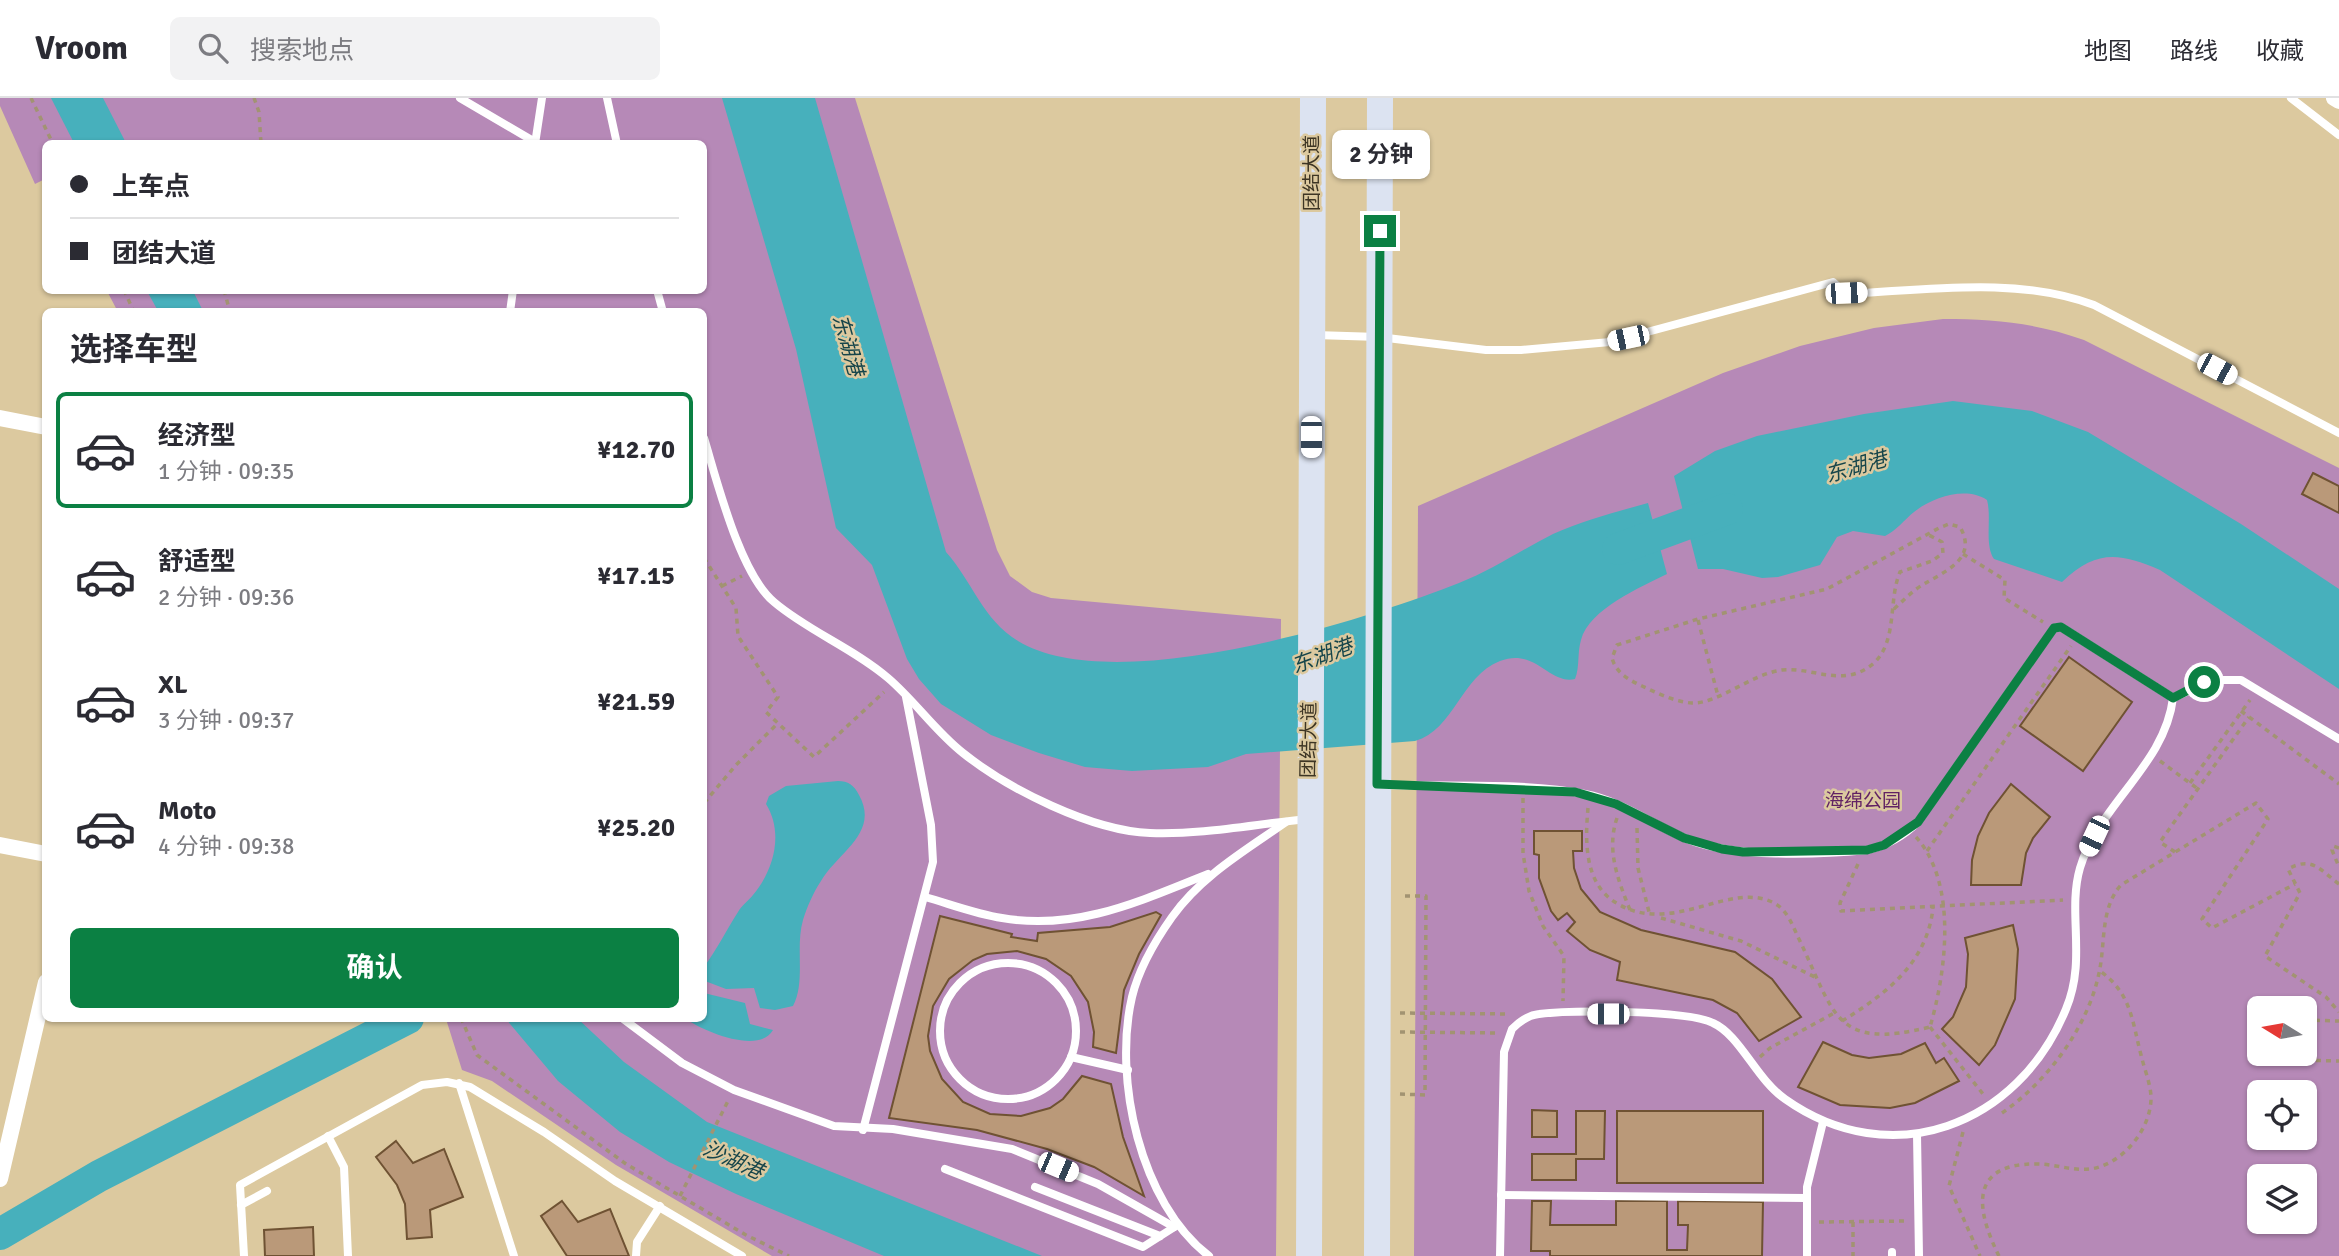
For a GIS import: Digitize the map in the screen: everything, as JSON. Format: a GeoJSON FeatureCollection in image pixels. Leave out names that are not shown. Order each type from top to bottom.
{"type":"FeatureCollection","features":[{"type":"Feature","properties":{"kind":"main road","name":"团结大道"},"geometry":{"type":"LineString","coordinates":[[1309,1256],[1298,820],[1309,765],[1313,98]]}},
{"type":"Feature","properties":{"kind":"main road"},"geometry":{"type":"LineString","coordinates":[[1377,1256],[1381,98]]}},
{"type":"Feature","properties":{"kind":"street"},"geometry":{"type":"LineString","coordinates":[[2334,98],[2339,102]]}},
{"type":"Feature","properties":{"kind":"street"},"geometry":{"type":"LineString","coordinates":[[0,418],[42,426]]}},
{"type":"Feature","properties":{"kind":"street"},"geometry":{"type":"LineString","coordinates":[[0,845],[42,853]]}},
{"type":"Feature","properties":{"kind":"street"},"geometry":{"type":"LineString","coordinates":[[0,1179],[42,999]]}},
{"type":"Feature","properties":{"kind":"lane"},"geometry":{"type":"LineString","coordinates":[[460,98],[530,140]]}},
{"type":"Feature","properties":{"kind":"lane"},"geometry":{"type":"LineString","coordinates":[[535,140],[542,98]]}},
{"type":"Feature","properties":{"kind":"lane"},"geometry":{"type":"LineString","coordinates":[[607,98],[616,140]]}},
{"type":"Feature","properties":{"kind":"lane"},"geometry":{"type":"LineString","coordinates":[[2291,98],[2339,135]]}},
{"type":"Feature","properties":{"kind":"lane"},"geometry":{"type":"LineString","coordinates":[[1311,334],[1379,337],[1486,350],[1521,350],[1609,342],[1646,334],[1833,282],[1846,293],[1973,288],[2028,290],[2075,298],[2094,305],[2339,433]]}},
{"type":"Feature","properties":{"kind":"lane"},"geometry":{"type":"LineString","coordinates":[[707,447],[736,536],[751,571],[772,601],[836,640],[894,683],[978,765],[1069,812],[1108,825],[1148,833],[1173,833],[1298,820]]}},
{"type":"Feature","properties":{"kind":"lane"},"geometry":{"type":"LineString","coordinates":[[1377,777],[1589,794],[1638,814],[1684,838],[1722,849],[1743,852],[1867,850],[1884,845],[1910,830],[2054,628],[2061,627],[2173,698]]}},
{"type":"Feature","properties":{"kind":"lane"},"geometry":{"type":"LineString","coordinates":[[2173,698],[2212,680],[2241,680],[2339,739]]}},
{"type":"Feature","properties":{"kind":"lane"},"geometry":{"type":"LineString","coordinates":[[863,1130],[925,897],[933,844],[906,695]]}},
{"type":"Feature","properties":{"kind":"lane"},"geometry":{"type":"LineString","coordinates":[[1500,1256],[1503,1062],[1509,1033],[1521,1021],[1538,1014],[1698,1017],[1729,1033],[1752,1067],[1771,1088],[1823,1122],[1888,1137],[1917,1134],[1968,1117],[1991,1104],[2034,1065],[2067,1007],[2077,970],[2080,868],[2094,836],[2166,732],[2173,698]]}},
{"type":"Feature","properties":{"kind":"lane"},"geometry":{"type":"LineString","coordinates":[[925,897],[1003,919],[1064,922],[1115,911],[1214,872],[1298,820]]}},
{"type":"Feature","properties":{"kind":"lane"},"geometry":{"type":"LineString","coordinates":[[1176,1226],[1156,1185],[1135,1131],[1128,1070],[1128,1026],[1138,977],[1173,915],[1214,872]]}},
{"type":"Feature","properties":{"kind":"lane"},"geometry":{"type":"LineString","coordinates":[[1012,962],[1037,969],[1058,984],[1071,1006],[1076,1031],[1071,1057],[1057,1078],[1036,1094],[1011,1100],[974,1090],[954,1073],[943,1050],[940,1025],[947,1000],[964,979],[986,966],[1012,962]]}},
{"type":"Feature","properties":{"kind":"lane"},"geometry":{"type":"LineString","coordinates":[[627,1022],[664,1051],[715,1082],[834,1126],[863,1130],[893,1129],[1012,1149],[1098,1184],[1176,1226],[1209,1256]]}},
{"type":"Feature","properties":{"kind":"lane"},"geometry":{"type":"LineString","coordinates":[[1071,1057],[1128,1070]]}},
{"type":"Feature","properties":{"kind":"lane"},"geometry":{"type":"LineString","coordinates":[[459,1083],[514,1256]]}},
{"type":"Feature","properties":{"kind":"lane"},"geometry":{"type":"LineString","coordinates":[[244,1256],[240,1185],[422,1085],[459,1083],[499,1103],[615,1181],[742,1256]]}},
{"type":"Feature","properties":{"kind":"lane"},"geometry":{"type":"LineString","coordinates":[[1807,1256],[1806,1198],[1811,1164],[1823,1122]]}},
{"type":"Feature","properties":{"kind":"lane"},"geometry":{"type":"LineString","coordinates":[[1917,1134],[1919,1256]]}},
{"type":"Feature","properties":{"kind":"lane"},"geometry":{"type":"LineString","coordinates":[[328,1136],[344,1167],[348,1256]]}},
{"type":"Feature","properties":{"kind":"lane"},"geometry":{"type":"LineString","coordinates":[[945,1169],[1143,1247],[1176,1226]]}},
{"type":"Feature","properties":{"kind":"lane"},"geometry":{"type":"LineString","coordinates":[[1035,1186],[1160,1236]]}},
{"type":"Feature","properties":{"kind":"lane"},"geometry":{"type":"LineString","coordinates":[[241,1205],[267,1191]]}},
{"type":"Feature","properties":{"kind":"lane"},"geometry":{"type":"LineString","coordinates":[[1501,1195],[1806,1198]]}},
{"type":"Feature","properties":{"kind":"lane"},"geometry":{"type":"LineString","coordinates":[[636,1256],[636,1242],[660,1206]]}},
{"type":"Feature","properties":{"kind":"path"},"geometry":{"type":"LineString","coordinates":[[31,98],[51,140]]}},
{"type":"Feature","properties":{"kind":"path"},"geometry":{"type":"LineString","coordinates":[[254,98],[259,112],[261,140]]}},
{"type":"Feature","properties":{"kind":"path"},"geometry":{"type":"LineString","coordinates":[[1894,609],[1922,585],[1949,571],[1963,554],[1966,539],[1956,525],[1944,525],[1927,534],[1827,589],[1698,619],[1617,645],[1612,652],[1613,662],[1628,679],[1663,695],[1692,703],[1718,695],[1755,677],[1782,670],[1848,677],[1876,661],[1885,645],[1900,572],[1932,561],[1943,554],[1942,542],[1927,534]]}},
{"type":"Feature","properties":{"kind":"path"},"geometry":{"type":"LineString","coordinates":[[1963,554],[2005,580],[2004,598],[2054,628]]}},
{"type":"Feature","properties":{"kind":"path"},"geometry":{"type":"LineString","coordinates":[[707,563],[737,612],[738,636],[778,697],[766,712],[814,757],[894,683]]}},
{"type":"Feature","properties":{"kind":"path"},"geometry":{"type":"LineString","coordinates":[[722,586],[751,571]]}},
{"type":"Feature","properties":{"kind":"path"},"geometry":{"type":"LineString","coordinates":[[1698,619],[1718,695]]}},
{"type":"Feature","properties":{"kind":"path"},"geometry":{"type":"LineString","coordinates":[[1927,851],[2077,637]]}},
{"type":"Feature","properties":{"kind":"path"},"geometry":{"type":"LineString","coordinates":[[2190,783],[2241,711],[2339,784]]}},
{"type":"Feature","properties":{"kind":"path"},"geometry":{"type":"LineString","coordinates":[[2175,852],[2161,842],[2249,717]]}},
{"type":"Feature","properties":{"kind":"path"},"geometry":{"type":"LineString","coordinates":[[707,799],[736,765],[778,723]]}},
{"type":"Feature","properties":{"kind":"path"},"geometry":{"type":"LineString","coordinates":[[2151,755],[2198,789]]}},
{"type":"Feature","properties":{"kind":"path"},"geometry":{"type":"LineString","coordinates":[[1524,789],[1524,868],[1536,911],[1564,959],[1563,1014]]}},
{"type":"Feature","properties":{"kind":"path"},"geometry":{"type":"LineString","coordinates":[[1589,794],[1586,833],[1592,874],[1605,895],[1630,910],[1741,941],[1819,979]]}},
{"type":"Feature","properties":{"kind":"path"},"geometry":{"type":"LineString","coordinates":[[1994,1118],[2026,1095],[2060,1055],[2083,1016],[2099,971],[2110,900],[2115,892],[2256,803],[2268,819],[2202,919],[2212,928],[2295,884]]}},
{"type":"Feature","properties":{"kind":"path"},"geometry":{"type":"LineString","coordinates":[[1620,806],[1612,846],[1616,870],[1630,910]]}},
{"type":"Feature","properties":{"kind":"path"},"geometry":{"type":"LineString","coordinates":[[1638,814],[1638,868],[1653,916]]}},
{"type":"Feature","properties":{"kind":"path"},"geometry":{"type":"LineString","coordinates":[[1910,830],[1927,851],[1937,875],[1943,907],[1941,969],[1930,1027],[1991,1104]]}},
{"type":"Feature","properties":{"kind":"path"},"geometry":{"type":"LineString","coordinates":[[2339,848],[2333,846],[2332,850],[2339,867]]}},
{"type":"Feature","properties":{"kind":"path"},"geometry":{"type":"LineString","coordinates":[[1867,850],[1848,883],[1839,910],[2078,900]]}},
{"type":"Feature","properties":{"kind":"path"},"geometry":{"type":"LineString","coordinates":[[2339,884],[2304,861],[2288,869],[2300,893],[2265,956],[2326,997],[2339,1012]]}},
{"type":"Feature","properties":{"kind":"path"},"geometry":{"type":"LineString","coordinates":[[1400,1094],[1425,1095],[1426,896],[1401,896]]}},
{"type":"Feature","properties":{"kind":"path"},"geometry":{"type":"LineString","coordinates":[[1653,916],[1743,899],[1772,902],[1788,916],[1842,1021],[1856,1032],[1875,1036],[1930,1027]]}},
{"type":"Feature","properties":{"kind":"path"},"geometry":{"type":"LineString","coordinates":[[1842,1021],[1889,990],[1909,969],[1926,937],[1933,908]]}},
{"type":"Feature","properties":{"kind":"path"},"geometry":{"type":"LineString","coordinates":[[1999,1256],[1983,1222],[1981,1204],[1983,1189],[1993,1176],[2008,1167],[2027,1164],[2073,1169],[2098,1168],[2133,1143],[2146,1123],[2151,1094],[2127,1004],[2118,985],[2099,971]]}},
{"type":"Feature","properties":{"kind":"path"},"geometry":{"type":"LineString","coordinates":[[1752,1067],[1770,1048],[1836,1012]]}},
{"type":"Feature","properties":{"kind":"path"},"geometry":{"type":"LineString","coordinates":[[1400,1013],[1538,1014]]}},
{"type":"Feature","properties":{"kind":"path"},"geometry":{"type":"LineString","coordinates":[[2317,1020],[2339,1021]]}},
{"type":"Feature","properties":{"kind":"path"},"geometry":{"type":"LineString","coordinates":[[463,1022],[477,1055],[625,1164],[789,1256]]}},
{"type":"Feature","properties":{"kind":"path"},"geometry":{"type":"LineString","coordinates":[[1400,1032],[1509,1033]]}},
{"type":"Feature","properties":{"kind":"path"},"geometry":{"type":"LineString","coordinates":[[2317,1060],[2339,1061]]}},
{"type":"Feature","properties":{"kind":"path"},"geometry":{"type":"LineString","coordinates":[[680,1196],[722,1112]]}},
{"type":"Feature","properties":{"kind":"path"},"geometry":{"type":"LineString","coordinates":[[1968,1117],[1949,1186],[1980,1256]]}},
{"type":"Feature","properties":{"kind":"path"},"geometry":{"type":"LineString","coordinates":[[1962,1133],[1973,1128]]}},
{"type":"Feature","properties":{"kind":"path"},"geometry":{"type":"LineString","coordinates":[[1807,1222],[1919,1221]]}},
{"type":"Feature","properties":{"kind":"path"},"geometry":{"type":"LineString","coordinates":[[1853,1222],[1853,1256]]}},
{"type":"Feature","properties":{"kind":"green space"},"geometry":{"type":"Polygon","coordinates":[[[0,98],[855,98],[997,550],[1010,576],[1032,592],[1051,598],[1281,619],[1276,1256],[772,1256],[616,1165],[492,1081],[462,1070],[447,1022],[707,1022],[707,308],[116,308],[109,294],[707,294],[707,140],[42,140],[42,180],[35,184],[0,106],[0,98]]]}},
{"type":"Feature","properties":{"kind":"green space","name":"海绵公园"},"geometry":{"type":"Polygon","coordinates":[[[1943,319],[1997,321],[2049,330],[2084,340],[2339,468],[2339,1256],[1414,1256],[1418,506],[1723,373],[1800,346],[1874,328],[1943,319]]]}},
{"type":"Feature","properties":{"kind":"water"},"geometry":{"type":"Polygon","coordinates":[[[51,98],[103,98],[124,140],[72,140],[51,98]]]}},
{"type":"Feature","properties":{"kind":"water"},"geometry":{"type":"Polygon","coordinates":[[[722,98],[815,98],[946,552],[987,611],[1018,641],[1060,657],[1113,662],[1174,658],[1301,634],[1416,599],[1471,578],[1565,529],[1648,503],[1667,574],[1630,592],[1594,618],[1581,640],[1575,679],[1557,677],[1523,659],[1500,661],[1476,678],[1439,726],[1415,741],[1246,754],[1208,767],[1132,771],[1085,767],[991,735],[941,704],[919,679],[907,659],[872,565],[836,528],[796,349],[722,98]]]}},
{"type":"Feature","properties":{"kind":"water"},"geometry":{"type":"Polygon","coordinates":[[[149,294],[194,294],[202,308],[156,308],[149,294]]]}},
{"type":"Feature","properties":{"kind":"water"},"geometry":{"type":"Polygon","coordinates":[[[1953,401],[2032,411],[2088,432],[2241,524],[2339,589],[2339,689],[2160,570],[2145,564],[2120,557],[2097,559],[2062,582],[1994,559],[1989,546],[1987,500],[1969,494],[1950,495],[1930,502],[1885,536],[1853,531],[1837,537],[1820,565],[1778,577],[1762,578],[1723,569],[1698,569],[1674,476],[1715,451],[1757,436],[1864,414],[1953,401]]]}},
{"type":"Feature","properties":{"kind":"water"},"geometry":{"type":"Polygon","coordinates":[[[838,781],[850,784],[864,808],[864,820],[861,831],[821,881],[806,910],[801,930],[799,986],[793,1006],[775,1010],[760,1008],[754,988],[726,989],[707,982],[707,962],[740,910],[760,885],[771,863],[775,827],[766,804],[769,796],[786,786],[838,781]]]}},
{"type":"Feature","properties":{"kind":"water"},"geometry":{"type":"Polygon","coordinates":[[[707,994],[745,1003],[750,1024],[773,1030],[756,1041],[744,1041],[691,1022],[707,1022],[707,994]]]}},
{"type":"Feature","properties":{"kind":"water","name":"沙湖港"},"geometry":{"type":"Polygon","coordinates":[[[509,1022],[581,1022],[624,1062],[707,1122],[1042,1256],[884,1256],[736,1194],[669,1162],[620,1132],[558,1081],[509,1022]]]}},
{"type":"Feature","properties":{"kind":"building"},"geometry":{"type":"Polygon","coordinates":[[[2313,473],[2339,486],[2339,513],[2302,494],[2313,473]]]}},
{"type":"Feature","properties":{"kind":"building"},"geometry":{"type":"Polygon","coordinates":[[[2069,657],[2132,702],[2083,771],[2020,726],[2069,657]]]}},
{"type":"Feature","properties":{"kind":"building"},"geometry":{"type":"Polygon","coordinates":[[[2011,784],[2050,817],[2033,838],[2026,853],[2021,885],[1971,885],[1972,860],[1978,836],[1989,813],[2011,784]]]}},
{"type":"Feature","properties":{"kind":"building"},"geometry":{"type":"Polygon","coordinates":[[[1534,831],[1582,831],[1582,851],[1573,851],[1574,868],[1581,889],[1600,912],[1641,930],[1735,952],[1772,979],[1801,1017],[1759,1041],[1737,1013],[1713,1000],[1617,980],[1620,962],[1590,950],[1567,931],[1575,922],[1567,913],[1558,920],[1551,911],[1539,878],[1539,855],[1534,854],[1534,831]]]}},
{"type":"Feature","properties":{"kind":"building"},"geometry":{"type":"Polygon","coordinates":[[[1156,912],[1161,915],[1139,954],[1124,990],[1116,1053],[1093,1047],[1094,1032],[1088,1002],[1071,976],[1046,959],[1017,951],[987,954],[973,960],[949,979],[933,1006],[928,1036],[930,1051],[942,1079],[963,1102],[990,1114],[1021,1116],[1050,1108],[1063,1099],[1082,1076],[1111,1084],[1123,1137],[1144,1196],[1094,1167],[1047,1149],[977,1130],[889,1118],[940,916],[1012,934],[1011,937],[1037,941],[1038,933],[1110,927],[1156,912]]]}},
{"type":"Feature","properties":{"kind":"building"},"geometry":{"type":"Polygon","coordinates":[[[2013,925],[2018,949],[2015,999],[1995,1045],[1979,1065],[1942,1029],[1953,1017],[1966,987],[1968,954],[1965,938],[2013,925]]]}},
{"type":"Feature","properties":{"kind":"building"},"geometry":{"type":"Polygon","coordinates":[[[1823,1042],[1852,1055],[1869,1058],[1901,1054],[1925,1043],[1936,1063],[1944,1058],[1959,1081],[1915,1103],[1890,1108],[1840,1105],[1798,1087],[1823,1042]]]}},
{"type":"Feature","properties":{"kind":"building"},"geometry":{"type":"Polygon","coordinates":[[[1532,1110],[1557,1111],[1557,1137],[1532,1137],[1532,1110]]]}},
{"type":"Feature","properties":{"kind":"building"},"geometry":{"type":"Polygon","coordinates":[[[1576,1111],[1605,1111],[1604,1159],[1576,1159],[1576,1180],[1532,1180],[1532,1154],[1576,1154],[1576,1111]]]}},
{"type":"Feature","properties":{"kind":"building"},"geometry":{"type":"Polygon","coordinates":[[[1617,1111],[1763,1111],[1763,1183],[1617,1183],[1617,1111]]]}},
{"type":"Feature","properties":{"kind":"building"},"geometry":{"type":"Polygon","coordinates":[[[396,1141],[413,1163],[444,1149],[463,1197],[430,1210],[432,1237],[407,1239],[405,1204],[397,1185],[376,1157],[396,1141]]]}},
{"type":"Feature","properties":{"kind":"building"},"geometry":{"type":"Polygon","coordinates":[[[562,1201],[578,1222],[610,1209],[629,1256],[567,1256],[541,1216],[562,1201]]]}},
{"type":"Feature","properties":{"kind":"building"},"geometry":{"type":"Polygon","coordinates":[[[1532,1201],[1551,1201],[1550,1225],[1616,1225],[1616,1201],[1667,1201],[1667,1250],[1687,1250],[1688,1225],[1678,1225],[1678,1201],[1763,1202],[1762,1256],[1550,1256],[1550,1251],[1531,1251],[1532,1201]]]}},
{"type":"Feature","properties":{"kind":"building"},"geometry":{"type":"Polygon","coordinates":[[[313,1227],[314,1256],[265,1256],[264,1230],[313,1227]]]}},
{"type":"Feature","properties":{"kind":"waterway","name":"东湖港"},"geometry":{"type":"LineString","coordinates":[[1618,549],[1727,509]]}},
{"type":"Feature","properties":{"kind":"waterway"},"geometry":{"type":"LineString","coordinates":[[0,1234],[99,1176],[400,1022]]}},
{"type":"Feature","properties":{"kind":"route"},"geometry":{"type":"LineString","coordinates":[[1380,231],[1377,784],[1549,790],[1589,794],[1697,843],[1743,852],[1867,850],[1884,845],[1910,830],[1918,822],[2054,628],[2061,627],[2173,698],[2204,682]]}}]}
